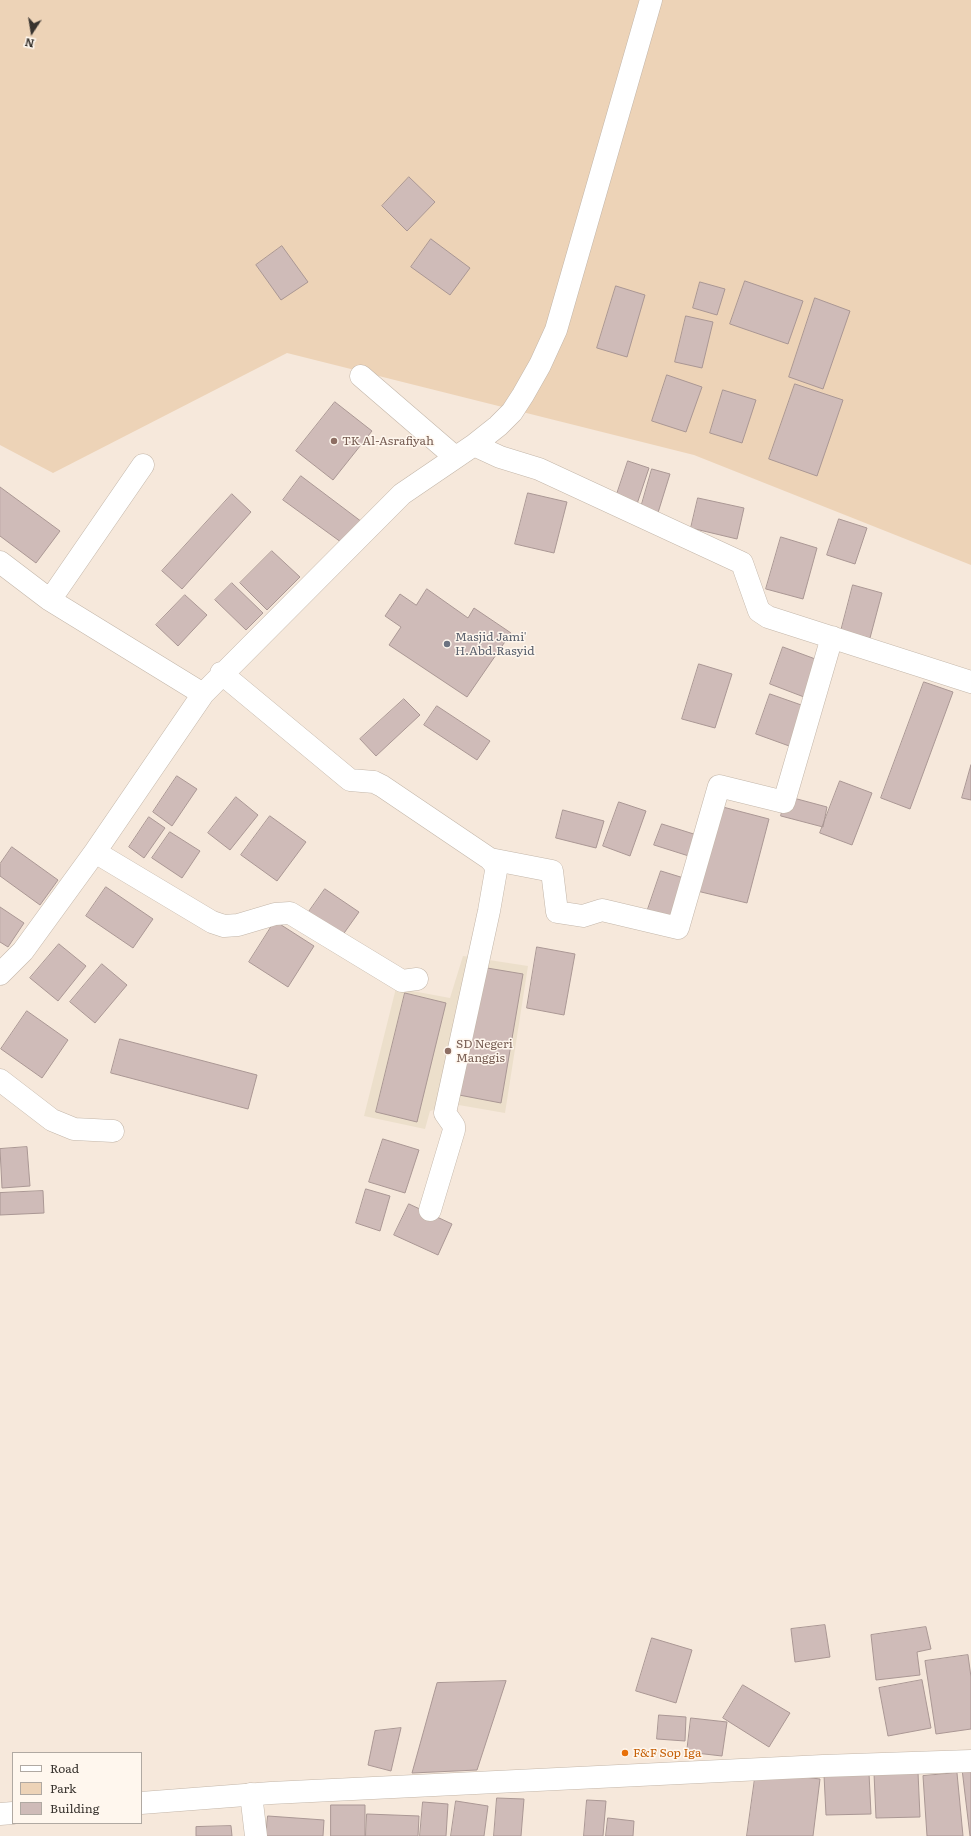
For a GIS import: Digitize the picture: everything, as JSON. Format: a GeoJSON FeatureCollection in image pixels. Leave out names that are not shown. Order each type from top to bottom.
{"type":"FeatureCollection","features":[{"type":"Feature","properties":{"kind":"street"},"geometry":{"type":"LineString","coordinates":[[0,974],[23,951],[95,852],[203,694],[221,674],[309,589],[402,494],[474,445],[498,426],[512,412],[540,365],[556,330],[651,0]]}},
{"type":"Feature","properties":{"kind":"street"},"geometry":{"type":"LineString","coordinates":[[361,376],[455,457]]}},
{"type":"Feature","properties":{"kind":"street"},"geometry":{"type":"LineString","coordinates":[[474,445],[500,457],[539,469],[742,563],[759,611],[768,617],[971,682]]}},
{"type":"Feature","properties":{"kind":"street"},"geometry":{"type":"LineString","coordinates":[[50,600],[142,465]]}},
{"type":"Feature","properties":{"kind":"street"},"geometry":{"type":"LineString","coordinates":[[0,562],[50,600],[203,694]]}},
{"type":"Feature","properties":{"kind":"street"},"geometry":{"type":"LineString","coordinates":[[490,859],[552,871],[557,912],[583,916],[602,910],[678,928],[719,786],[784,802],[832,637]]}},
{"type":"Feature","properties":{"kind":"street"},"geometry":{"type":"LineString","coordinates":[[221,674],[350,780],[374,782],[382,786],[490,859],[495,865],[496,871],[489,911],[445,1113],[454,1126],[454,1130],[430,1210]]}},
{"type":"Feature","properties":{"kind":"street"},"geometry":{"type":"LineString","coordinates":[[95,852],[212,922],[224,926],[238,925],[276,914],[290,913],[402,981],[417,979]]}},
{"type":"Feature","properties":{"kind":"street"},"geometry":{"type":"LineString","coordinates":[[0,1080],[52,1120],[74,1129],[113,1131]]}},
{"type":"Feature","properties":{"kind":"street"},"geometry":{"type":"LineString","coordinates":[[142,1803],[251,1794],[815,1766],[971,1761]]}},
{"type":"Feature","properties":{"kind":"street"},"geometry":{"type":"LineString","coordinates":[[251,1794],[256,1836]]}},
{"type":"Feature","properties":{"kind":"street"},"geometry":{"type":"LineString","coordinates":[[0,1814],[12,1813]]}},
{"type":"Feature","properties":{"kind":"shaded area","name":"SD Negeri Manggis"},"geometry":{"type":"Polygon","coordinates":[[[463,956],[528,966],[505,1113],[453,1104],[430,1111],[425,1129],[364,1116],[396,988],[450,998],[463,956]]]}},
{"type":"Feature","properties":{"kind":"green space"},"geometry":{"type":"Polygon","coordinates":[[[0,0],[971,0],[971,565],[694,455],[287,353],[53,473],[0,445],[0,0]]]}},
{"type":"Feature","properties":{"kind":"building"},"geometry":{"type":"Polygon","coordinates":[[[409,177],[435,202],[407,231],[382,206],[409,177]]]}},
{"type":"Feature","properties":{"kind":"building"},"geometry":{"type":"Polygon","coordinates":[[[431,239],[470,268],[450,295],[411,267],[431,239]]]}},
{"type":"Feature","properties":{"kind":"building"},"geometry":{"type":"Polygon","coordinates":[[[282,246],[308,282],[281,300],[256,265],[282,246]]]}},
{"type":"Feature","properties":{"kind":"building"},"geometry":{"type":"Polygon","coordinates":[[[745,281],[803,301],[788,344],[730,324],[745,281]]]}},
{"type":"Feature","properties":{"kind":"building"},"geometry":{"type":"Polygon","coordinates":[[[700,282],[725,289],[717,315],[693,308],[700,282]]]}},
{"type":"Feature","properties":{"kind":"building"},"geometry":{"type":"Polygon","coordinates":[[[616,286],[645,295],[627,357],[597,348],[616,286]]]}},
{"type":"Feature","properties":{"kind":"building"},"geometry":{"type":"Polygon","coordinates":[[[815,298],[850,311],[823,389],[789,377],[815,298]]]}},
{"type":"Feature","properties":{"kind":"building"},"geometry":{"type":"Polygon","coordinates":[[[686,316],[713,322],[702,368],[675,362],[686,316]]]}},
{"type":"Feature","properties":{"kind":"building"},"geometry":{"type":"Polygon","coordinates":[[[667,375],[702,387],[686,432],[652,421],[667,375]]]}},
{"type":"Feature","properties":{"kind":"building"},"geometry":{"type":"Polygon","coordinates":[[[795,384],[843,400],[817,476],[769,459],[795,384]]]}},
{"type":"Feature","properties":{"kind":"building"},"geometry":{"type":"Polygon","coordinates":[[[723,390],[756,400],[742,443],[710,433],[723,390]]]}},
{"type":"Feature","properties":{"kind":"building","name":"TK Al-Asrafiyah"},"geometry":{"type":"Polygon","coordinates":[[[335,402],[372,431],[333,480],[296,451],[335,402]]]}},
{"type":"Feature","properties":{"kind":"building"},"geometry":{"type":"Polygon","coordinates":[[[628,461],[649,468],[636,507],[615,500],[628,461]]]}},
{"type":"Feature","properties":{"kind":"building"},"geometry":{"type":"Polygon","coordinates":[[[652,469],[670,474],[657,516],[640,511],[652,469]]]}},
{"type":"Feature","properties":{"kind":"building"},"geometry":{"type":"Polygon","coordinates":[[[301,476],[362,522],[345,545],[283,500],[301,476]]]}},
{"type":"Feature","properties":{"kind":"building"},"geometry":{"type":"Polygon","coordinates":[[[0,487],[60,531],[36,563],[0,536],[0,487]]]}},
{"type":"Feature","properties":{"kind":"building"},"geometry":{"type":"Polygon","coordinates":[[[528,493],[567,502],[554,553],[515,544],[528,493]]]}},
{"type":"Feature","properties":{"kind":"building"},"geometry":{"type":"Polygon","coordinates":[[[232,494],[251,512],[182,589],[162,571],[232,494]]]}},
{"type":"Feature","properties":{"kind":"building"},"geometry":{"type":"Polygon","coordinates":[[[698,498],[744,508],[737,539],[691,528],[698,498]]]}},
{"type":"Feature","properties":{"kind":"building"},"geometry":{"type":"Polygon","coordinates":[[[839,519],[867,528],[855,564],[827,555],[839,519]]]}},
{"type":"Feature","properties":{"kind":"building"},"geometry":{"type":"Polygon","coordinates":[[[781,537],[817,548],[803,599],[766,589],[781,537]]]}},
{"type":"Feature","properties":{"kind":"building"},"geometry":{"type":"Polygon","coordinates":[[[272,551],[300,577],[267,610],[240,583],[272,551]]]}},
{"type":"Feature","properties":{"kind":"building"},"geometry":{"type":"Polygon","coordinates":[[[232,583],[263,613],[246,630],[215,600],[232,583]]]}},
{"type":"Feature","properties":{"kind":"building"},"geometry":{"type":"Polygon","coordinates":[[[853,585],[882,593],[870,638],[841,631],[853,585]]]}},
{"type":"Feature","properties":{"kind":"building","name":"Masjid Jami' H.Abd.Rasyid"},"geometry":{"type":"Polygon","coordinates":[[[427,589],[468,618],[474,608],[511,633],[467,697],[389,645],[401,627],[385,616],[400,594],[416,605],[427,589]]]}},
{"type":"Feature","properties":{"kind":"building"},"geometry":{"type":"Polygon","coordinates":[[[185,595],[207,615],[178,646],[156,625],[185,595]]]}},
{"type":"Feature","properties":{"kind":"building"},"geometry":{"type":"Polygon","coordinates":[[[783,647],[818,660],[804,697],[770,684],[783,647]]]}},
{"type":"Feature","properties":{"kind":"building"},"geometry":{"type":"Polygon","coordinates":[[[699,664],[732,674],[715,728],[682,719],[699,664]]]}},
{"type":"Feature","properties":{"kind":"building"},"geometry":{"type":"Polygon","coordinates":[[[924,682],[953,692],[910,809],[881,798],[924,682]]]}},
{"type":"Feature","properties":{"kind":"building"},"geometry":{"type":"Polygon","coordinates":[[[770,694],[807,707],[792,747],[756,734],[770,694]]]}},
{"type":"Feature","properties":{"kind":"building"},"geometry":{"type":"Polygon","coordinates":[[[404,699],[420,715],[376,756],[360,739],[404,699]]]}},
{"type":"Feature","properties":{"kind":"building"},"geometry":{"type":"Polygon","coordinates":[[[437,706],[490,741],[477,760],[424,725],[437,706]]]}},
{"type":"Feature","properties":{"kind":"building"},"geometry":{"type":"Polygon","coordinates":[[[971,765],[971,800],[962,798],[971,765]]]}},
{"type":"Feature","properties":{"kind":"building"},"geometry":{"type":"Polygon","coordinates":[[[177,776],[197,789],[172,826],[153,812],[177,776]]]}},
{"type":"Feature","properties":{"kind":"building"},"geometry":{"type":"Polygon","coordinates":[[[840,781],[872,793],[852,845],[820,833],[840,781]]]}},
{"type":"Feature","properties":{"kind":"building"},"geometry":{"type":"Polygon","coordinates":[[[786,796],[827,807],[823,827],[781,816],[786,796]]]}},
{"type":"Feature","properties":{"kind":"building"},"geometry":{"type":"Polygon","coordinates":[[[236,797],[258,815],[230,850],[208,833],[236,797]]]}},
{"type":"Feature","properties":{"kind":"building"},"geometry":{"type":"Polygon","coordinates":[[[619,802],[646,811],[630,856],[603,846],[619,802]]]}},
{"type":"Feature","properties":{"kind":"building"},"geometry":{"type":"Polygon","coordinates":[[[719,806],[769,819],[747,903],[697,891],[719,806]]]}},
{"type":"Feature","properties":{"kind":"building"},"geometry":{"type":"Polygon","coordinates":[[[563,810],[604,821],[596,848],[556,838],[563,810]]]}},
{"type":"Feature","properties":{"kind":"building"},"geometry":{"type":"Polygon","coordinates":[[[270,816],[306,842],[277,881],[241,855],[270,816]]]}},
{"type":"Feature","properties":{"kind":"building"},"geometry":{"type":"Polygon","coordinates":[[[149,817],[165,828],[144,858],[129,847],[149,817]]]}},
{"type":"Feature","properties":{"kind":"building"},"geometry":{"type":"Polygon","coordinates":[[[662,824],[700,836],[692,857],[654,845],[662,824]]]}},
{"type":"Feature","properties":{"kind":"building"},"geometry":{"type":"Polygon","coordinates":[[[170,832],[200,851],[182,878],[152,858],[170,832]]]}},
{"type":"Feature","properties":{"kind":"building"},"geometry":{"type":"Polygon","coordinates":[[[12,847],[58,880],[40,905],[0,876],[0,864],[12,847]]]}},
{"type":"Feature","properties":{"kind":"building"},"geometry":{"type":"Polygon","coordinates":[[[661,871],[687,879],[672,923],[646,915],[661,871]]]}},
{"type":"Feature","properties":{"kind":"building"},"geometry":{"type":"Polygon","coordinates":[[[106,887],[153,919],[133,948],[86,916],[106,887]]]}},
{"type":"Feature","properties":{"kind":"building"},"geometry":{"type":"Polygon","coordinates":[[[325,889],[359,912],[342,936],[308,913],[325,889]]]}},
{"type":"Feature","properties":{"kind":"building"},"geometry":{"type":"Polygon","coordinates":[[[0,907],[24,923],[8,947],[0,942],[0,907]]]}},
{"type":"Feature","properties":{"kind":"building"},"geometry":{"type":"Polygon","coordinates":[[[275,921],[314,946],[288,987],[249,962],[275,921]]]}},
{"type":"Feature","properties":{"kind":"building"},"geometry":{"type":"Polygon","coordinates":[[[59,944],[86,966],[58,1001],[30,978],[59,944]]]}},
{"type":"Feature","properties":{"kind":"building"},"geometry":{"type":"Polygon","coordinates":[[[537,947],[575,954],[564,1015],[527,1008],[537,947]]]}},
{"type":"Feature","properties":{"kind":"building"},"geometry":{"type":"Polygon","coordinates":[[[102,964],[127,985],[95,1023],[70,1002],[102,964]]]}},
{"type":"Feature","properties":{"kind":"building"},"geometry":{"type":"Polygon","coordinates":[[[481,967],[523,974],[501,1103],[459,1095],[481,967]]]}},
{"type":"Feature","properties":{"kind":"building"},"geometry":{"type":"Polygon","coordinates":[[[405,993],[446,1003],[417,1122],[376,1112],[405,993]]]}},
{"type":"Feature","properties":{"kind":"building"},"geometry":{"type":"Polygon","coordinates":[[[27,1011],[68,1040],[42,1078],[1,1049],[27,1011]]]}},
{"type":"Feature","properties":{"kind":"building"},"geometry":{"type":"Polygon","coordinates":[[[120,1039],[257,1075],[248,1109],[111,1073],[120,1039]]]}},
{"type":"Feature","properties":{"kind":"building"},"geometry":{"type":"Polygon","coordinates":[[[383,1139],[419,1150],[405,1193],[369,1182],[383,1139]]]}},
{"type":"Feature","properties":{"kind":"building"},"geometry":{"type":"Polygon","coordinates":[[[27,1147],[30,1186],[2,1188],[0,1149],[27,1147]]]}},
{"type":"Feature","properties":{"kind":"building"},"geometry":{"type":"Polygon","coordinates":[[[366,1189],[390,1196],[380,1231],[356,1223],[366,1189]]]}},
{"type":"Feature","properties":{"kind":"building"},"geometry":{"type":"Polygon","coordinates":[[[43,1191],[44,1213],[0,1215],[0,1193],[43,1191]]]}},
{"type":"Feature","properties":{"kind":"building"},"geometry":{"type":"Polygon","coordinates":[[[409,1204],[452,1224],[438,1255],[394,1235],[409,1204]]]}},
{"type":"Feature","properties":{"kind":"building"},"geometry":{"type":"Polygon","coordinates":[[[825,1625],[830,1657],[795,1662],[791,1629],[825,1625]]]}},
{"type":"Feature","properties":{"kind":"building"},"geometry":{"type":"Polygon","coordinates":[[[926,1627],[931,1649],[917,1652],[920,1675],[876,1680],[871,1635],[926,1627]]]}},
{"type":"Feature","properties":{"kind":"building"},"geometry":{"type":"Polygon","coordinates":[[[652,1638],[692,1650],[676,1703],[636,1691],[652,1638]]]}},
{"type":"Feature","properties":{"kind":"building"},"geometry":{"type":"Polygon","coordinates":[[[968,1655],[971,1677],[971,1729],[936,1734],[925,1661],[968,1655]]]}},
{"type":"Feature","properties":{"kind":"building"},"geometry":{"type":"Polygon","coordinates":[[[922,1680],[931,1728],[888,1736],[879,1688],[922,1680]]]}},
{"type":"Feature","properties":{"kind":"building"},"geometry":{"type":"Polygon","coordinates":[[[506,1681],[477,1770],[412,1773],[437,1683],[506,1681]]]}},
{"type":"Feature","properties":{"kind":"building"},"geometry":{"type":"Polygon","coordinates":[[[743,1685],[790,1713],[769,1747],[723,1718],[743,1685]]]}},
{"type":"Feature","properties":{"kind":"building"},"geometry":{"type":"Polygon","coordinates":[[[659,1715],[686,1717],[685,1741],[657,1739],[659,1715]]]}},
{"type":"Feature","properties":{"kind":"building"},"geometry":{"type":"Polygon","coordinates":[[[691,1718],[727,1722],[722,1756],[687,1752],[691,1718]]]}},
{"type":"Feature","properties":{"kind":"building"},"geometry":{"type":"Polygon","coordinates":[[[401,1728],[391,1771],[368,1765],[375,1731],[401,1728]]]}},
{"type":"Feature","properties":{"kind":"building"},"geometry":{"type":"Polygon","coordinates":[[[971,1768],[971,1836],[970,1836],[962,1769],[971,1768]]]}},
{"type":"Feature","properties":{"kind":"building"},"geometry":{"type":"Polygon","coordinates":[[[756,1771],[820,1779],[813,1836],[747,1836],[756,1771]]]}},
{"type":"Feature","properties":{"kind":"building"},"geometry":{"type":"Polygon","coordinates":[[[918,1772],[920,1817],[876,1818],[874,1773],[918,1772]]]}},
{"type":"Feature","properties":{"kind":"building"},"geometry":{"type":"Polygon","coordinates":[[[869,1773],[871,1814],[826,1815],[824,1775],[869,1773]]]}},
{"type":"Feature","properties":{"kind":"building"},"geometry":{"type":"Polygon","coordinates":[[[957,1773],[963,1836],[927,1836],[923,1776],[957,1773]]]}},
{"type":"Feature","properties":{"kind":"building"},"geometry":{"type":"Polygon","coordinates":[[[497,1798],[524,1799],[521,1836],[494,1836],[497,1798]]]}},
{"type":"Feature","properties":{"kind":"building"},"geometry":{"type":"Polygon","coordinates":[[[587,1800],[606,1801],[603,1836],[584,1836],[587,1800]]]}},
{"type":"Feature","properties":{"kind":"building"},"geometry":{"type":"Polygon","coordinates":[[[456,1801],[488,1806],[484,1836],[451,1836],[456,1801]]]}},
{"type":"Feature","properties":{"kind":"building"},"geometry":{"type":"Polygon","coordinates":[[[423,1802],[448,1804],[446,1836],[420,1836],[423,1802]]]}},
{"type":"Feature","properties":{"kind":"building"},"geometry":{"type":"Polygon","coordinates":[[[331,1805],[365,1805],[365,1836],[331,1836],[331,1805]]]}},
{"type":"Feature","properties":{"kind":"building"},"geometry":{"type":"Polygon","coordinates":[[[367,1814],[419,1816],[418,1836],[366,1836],[367,1814]]]}},
{"type":"Feature","properties":{"kind":"building"},"geometry":{"type":"Polygon","coordinates":[[[268,1816],[324,1820],[323,1836],[266,1836],[268,1816]]]}},
{"type":"Feature","properties":{"kind":"building"},"geometry":{"type":"Polygon","coordinates":[[[608,1818],[634,1821],[633,1836],[606,1836],[608,1818]]]}},
{"type":"Feature","properties":{"kind":"building"},"geometry":{"type":"Polygon","coordinates":[[[231,1826],[232,1836],[196,1836],[196,1827],[231,1826]]]}},
{"type":"Feature","properties":{"kind":"place","name":"TK Al-Asrafiyah"},"geometry":{"type":"Point","coordinates":[334,441]}},
{"type":"Feature","properties":{"kind":"place","name":"Masjid Jami' H.Abd.Rasyid"},"geometry":{"type":"Point","coordinates":[447,644]}},
{"type":"Feature","properties":{"kind":"place","name":"SD Negeri Manggis"},"geometry":{"type":"Point","coordinates":[448,1051]}},
{"type":"Feature","properties":{"kind":"place","name":"F&F Sop Iga"},"geometry":{"type":"Point","coordinates":[625,1753]}}]}
